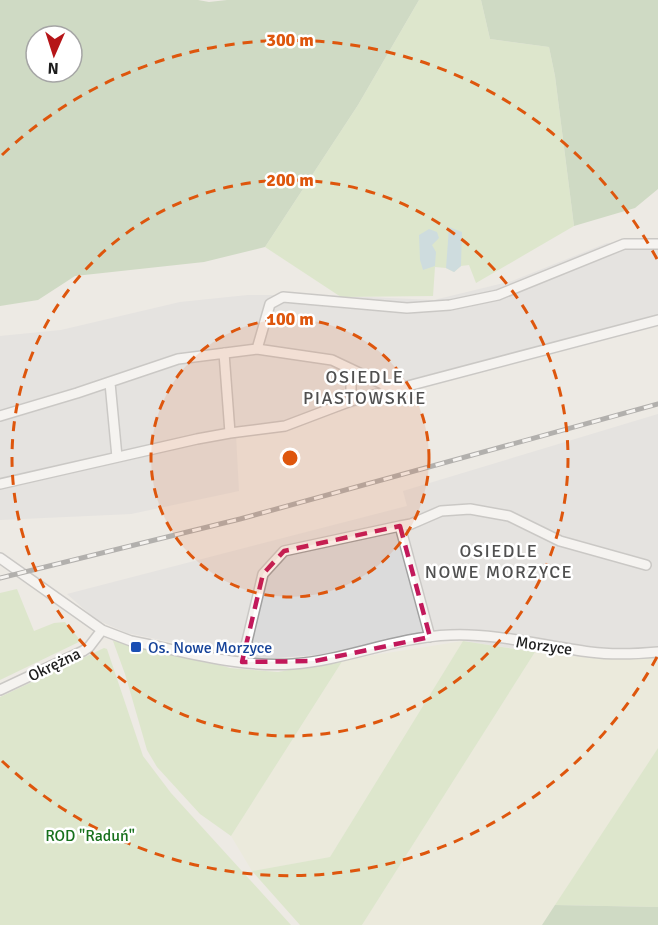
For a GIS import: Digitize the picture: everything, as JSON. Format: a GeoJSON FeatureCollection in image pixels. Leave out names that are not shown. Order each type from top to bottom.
{"type":"FeatureCollection","features":[{"type":"Feature","properties":{"kind":"street"},"geometry":{"type":"LineString","coordinates":[[257,349],[270,304],[282,297],[407,308],[450,305],[498,295],[624,244],[658,244]]}},
{"type":"Feature","properties":{"kind":"street"},"geometry":{"type":"LineString","coordinates":[[0,484],[230,433],[285,426],[351,401],[393,389],[575,344],[658,320]]}},
{"type":"Feature","properties":{"kind":"street"},"geometry":{"type":"LineString","coordinates":[[0,416],[178,359],[257,349],[332,360],[393,389]]}},
{"type":"Feature","properties":{"kind":"street"},"geometry":{"type":"LineString","coordinates":[[224,353],[230,433]]}},
{"type":"Feature","properties":{"kind":"street"},"geometry":{"type":"LineString","coordinates":[[351,369],[351,401]]}},
{"type":"Feature","properties":{"kind":"street"},"geometry":{"type":"LineString","coordinates":[[110,382],[117,457]]}},
{"type":"Feature","properties":{"kind":"street"},"geometry":{"type":"LineString","coordinates":[[242,662],[263,574],[284,551],[411,524],[441,511],[470,509],[509,516],[560,541],[646,565]]}},
{"type":"Feature","properties":{"kind":"street"},"geometry":{"type":"LineString","coordinates":[[400,526],[430,637]]}},
{"type":"Feature","properties":{"kind":"street","name":"Morzyce"},"geometry":{"type":"LineString","coordinates":[[0,558],[102,630],[131,641],[242,662],[267,664],[304,662],[430,637],[470,635],[592,652],[658,652]]}},
{"type":"Feature","properties":{"kind":"street","name":"Okrężna"},"geometry":{"type":"LineString","coordinates":[[0,690],[83,651],[102,630]]}},
{"type":"Feature","properties":{"kind":"highlighted area"},"geometry":{"type":"Polygon","coordinates":[[[400,526],[430,637],[315,661],[242,662],[263,574],[284,551],[400,526]]]}},
{"type":"Feature","properties":{"kind":"shaded area"},"geometry":{"type":"Polygon","coordinates":[[[658,241],[658,320],[254,436],[236,436],[239,491],[131,514],[0,520],[0,336],[61,330],[180,302],[248,295],[323,295],[434,300],[512,281],[607,243],[658,241]]]}},
{"type":"Feature","properties":{"kind":"shaded area"},"geometry":{"type":"Polygon","coordinates":[[[658,414],[658,657],[594,658],[544,653],[463,641],[460,629],[413,634],[318,655],[277,658],[243,657],[127,633],[95,619],[67,594],[407,506],[403,491],[658,414]]]}},
{"type":"Feature","properties":{"kind":"green space"},"geometry":{"type":"Polygon","coordinates":[[[0,0],[198,0],[209,2],[227,0],[419,0],[358,105],[265,247],[204,262],[75,276],[38,300],[0,306],[0,0]]]}},
{"type":"Feature","properties":{"kind":"green space"},"geometry":{"type":"Polygon","coordinates":[[[419,0],[481,0],[490,39],[549,47],[555,76],[574,226],[476,283],[469,265],[461,266],[454,272],[446,268],[435,267],[433,296],[341,297],[265,247],[358,105],[419,0]]]}},
{"type":"Feature","properties":{"kind":"green space"},"geometry":{"type":"Polygon","coordinates":[[[481,0],[658,0],[658,189],[635,208],[574,226],[555,76],[549,47],[490,39],[481,0]]]}},
{"type":"Feature","properties":{"kind":"green space"},"geometry":{"type":"Polygon","coordinates":[[[17,589],[34,631],[54,623],[65,622],[81,641],[0,680],[0,593],[17,589]]]}},
{"type":"Feature","properties":{"kind":"green space"},"geometry":{"type":"Polygon","coordinates":[[[113,641],[171,651],[230,668],[278,672],[343,660],[231,836],[200,814],[157,767],[147,750],[113,641]]]}},
{"type":"Feature","properties":{"kind":"green space"},"geometry":{"type":"Polygon","coordinates":[[[463,641],[330,857],[252,871],[231,836],[343,660],[463,641]]]}},
{"type":"Feature","properties":{"kind":"green space"},"geometry":{"type":"Polygon","coordinates":[[[463,641],[535,652],[362,925],[300,925],[252,871],[330,857],[463,641]]]}},
{"type":"Feature","properties":{"kind":"green space","name":"ROD \"Raduń\""},"geometry":{"type":"Polygon","coordinates":[[[104,648],[107,649],[143,756],[171,793],[291,925],[0,925],[0,697],[104,648]]]}},
{"type":"Feature","properties":{"kind":"green space"},"geometry":{"type":"Polygon","coordinates":[[[535,652],[594,658],[658,657],[658,748],[542,925],[362,925],[535,652]]]}},
{"type":"Feature","properties":{"kind":"green space"},"geometry":{"type":"Polygon","coordinates":[[[658,748],[658,907],[555,905],[658,748]]]}},
{"type":"Feature","properties":{"kind":"green space"},"geometry":{"type":"Polygon","coordinates":[[[555,905],[658,907],[658,925],[542,925],[555,905]]]}},
{"type":"Feature","properties":{"kind":"water"},"geometry":{"type":"Polygon","coordinates":[[[449,227],[462,232],[461,266],[454,272],[446,268],[449,227]]]}},
{"type":"Feature","properties":{"kind":"water"},"geometry":{"type":"Polygon","coordinates":[[[429,229],[437,232],[439,238],[432,245],[436,252],[435,266],[423,270],[420,260],[419,235],[429,229]]]}},
{"type":"Feature","properties":{"kind":"railway"},"geometry":{"type":"LineString","coordinates":[[0,578],[240,519],[658,404]]}},
{"type":"Feature","properties":{"kind":"place","name":"Os. Nowe Morzyce"},"geometry":{"type":"Point","coordinates":[136,647]}},
{"type":"Feature","properties":{"kind":"district","name":"OSIEDLE PIASTOWSKIE"},"geometry":{"type":"Point","coordinates":[365,388]}},
{"type":"Feature","properties":{"kind":"district","name":"OSIEDLE NOWE MORZYCE"},"geometry":{"type":"Point","coordinates":[499,561]}}]}
